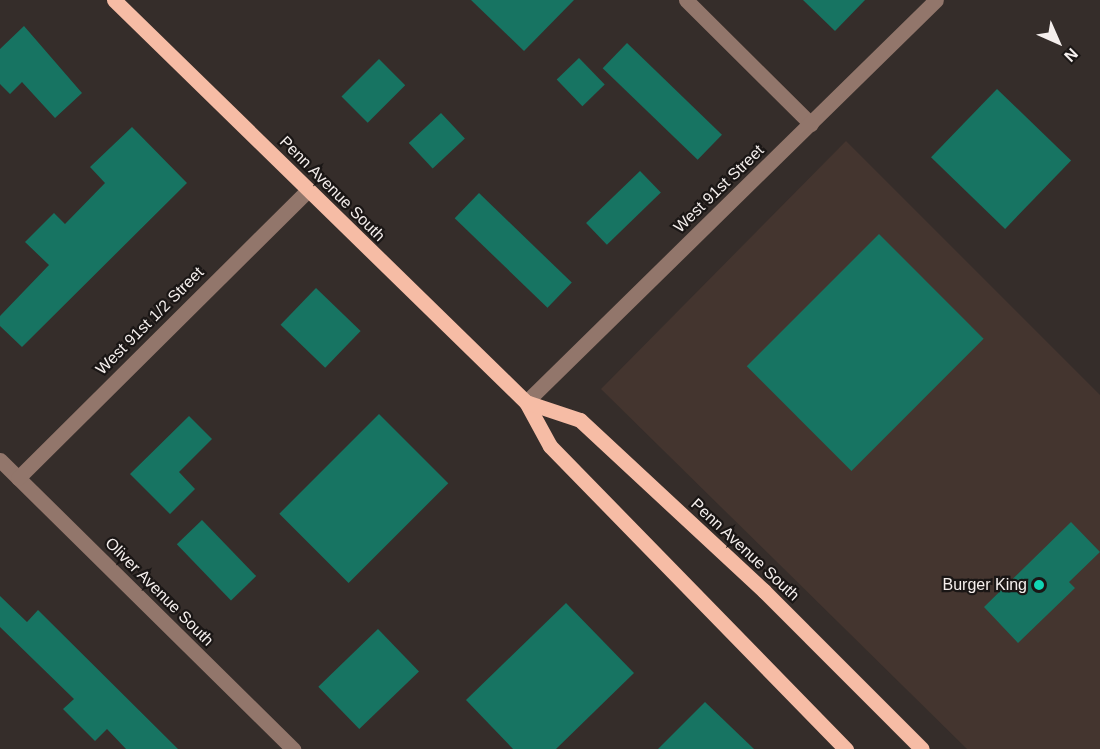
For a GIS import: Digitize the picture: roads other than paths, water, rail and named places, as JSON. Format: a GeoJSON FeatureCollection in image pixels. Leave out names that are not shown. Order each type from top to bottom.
{"type":"FeatureCollection","features":[{"type":"Feature","properties":{"kind":"main road","name":"Penn Avenue South"},"geometry":{"type":"LineString","coordinates":[[114,0],[526,402],[550,446],[846,749]]}},
{"type":"Feature","properties":{"kind":"main road","name":"Penn Avenue South"},"geometry":{"type":"LineString","coordinates":[[526,402],[580,420],[764,591],[922,749]]}},
{"type":"Feature","properties":{"kind":"street"},"geometry":{"type":"LineString","coordinates":[[686,0],[811,124]]}},
{"type":"Feature","properties":{"kind":"street","name":"West 91st Street"},"geometry":{"type":"LineString","coordinates":[[526,402],[936,0]]}},
{"type":"Feature","properties":{"kind":"street","name":"West 91st 1/2 Street"},"geometry":{"type":"LineString","coordinates":[[18,478],[308,190]]}},
{"type":"Feature","properties":{"kind":"street","name":"Oliver Avenue South"},"geometry":{"type":"LineString","coordinates":[[0,460],[293,749]]}},
{"type":"Feature","properties":{"kind":"place","name":"Burger King"},"geometry":{"type":"Point","coordinates":[1039,585]}}]}
